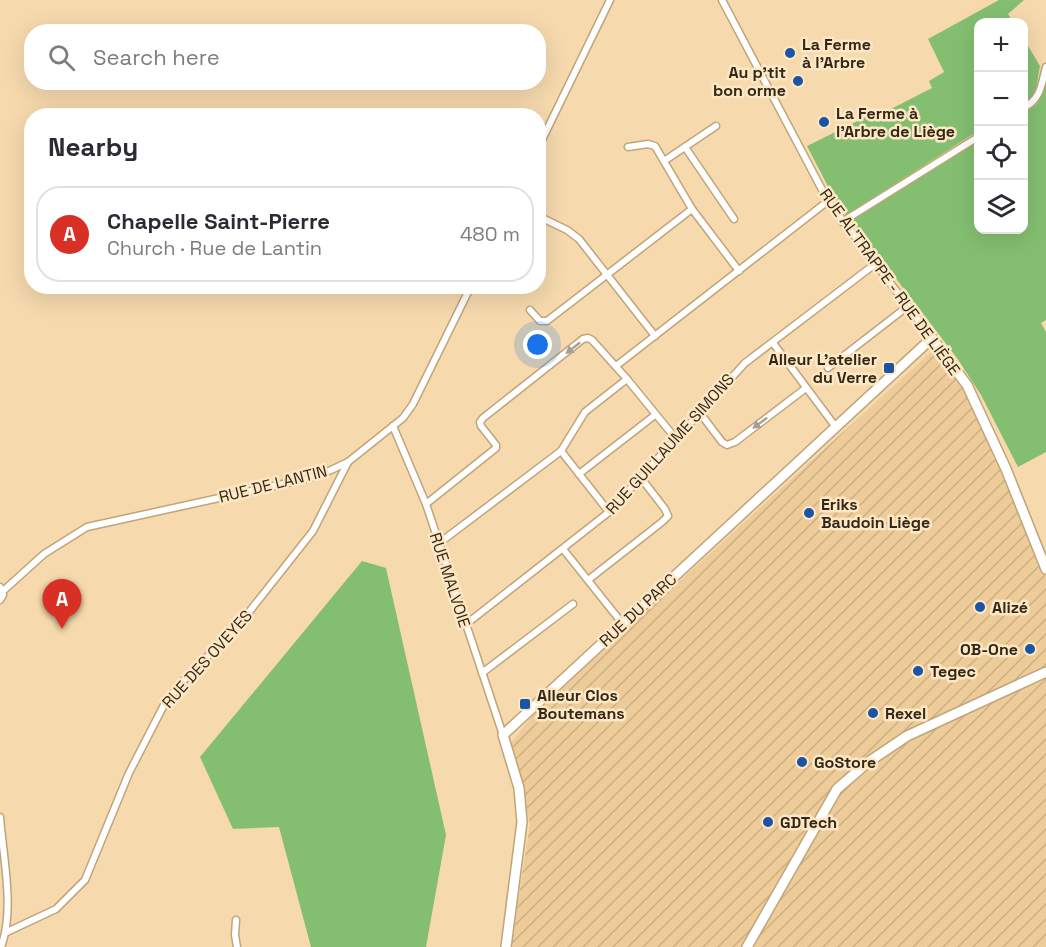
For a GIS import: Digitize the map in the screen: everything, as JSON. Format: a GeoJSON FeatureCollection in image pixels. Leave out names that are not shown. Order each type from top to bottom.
{"type":"FeatureCollection","features":[{"type":"Feature","properties":{"kind":"street"},"geometry":{"type":"LineString","coordinates":[[546,132],[610,0]]}},
{"type":"Feature","properties":{"kind":"street","name":"RUE AL'TRAPPE - RUE DE LIÈGE"},"geometry":{"type":"LineString","coordinates":[[722,0],[828,201],[967,385],[1006,469],[1046,569]]}},
{"type":"Feature","properties":{"kind":"street"},"geometry":{"type":"LineString","coordinates":[[1028,105],[1038,96],[1046,67]]}},
{"type":"Feature","properties":{"kind":"street"},"geometry":{"type":"LineString","coordinates":[[664,161],[716,126]]}},
{"type":"Feature","properties":{"kind":"street"},"geometry":{"type":"LineString","coordinates":[[842,222],[974,139]]}},
{"type":"Feature","properties":{"kind":"street"},"geometry":{"type":"LineString","coordinates":[[628,147],[652,144],[692,208],[739,271]]}},
{"type":"Feature","properties":{"kind":"street"},"geometry":{"type":"LineString","coordinates":[[685,147],[734,219]]}},
{"type":"Feature","properties":{"kind":"street"},"geometry":{"type":"LineString","coordinates":[[616,366],[828,201]]}},
{"type":"Feature","properties":{"kind":"street"},"geometry":{"type":"LineString","coordinates":[[530,310],[540,321],[547,321],[692,208]]}},
{"type":"Feature","properties":{"kind":"street"},"geometry":{"type":"LineString","coordinates":[[546,220],[579,239],[655,336]]}},
{"type":"Feature","properties":{"kind":"street","name":"RUE GUILLAUME SIMONS"},"geometry":{"type":"LineString","coordinates":[[465,625],[609,512],[740,368],[875,264]]}},
{"type":"Feature","properties":{"kind":"street","name":"RUE DE LANTIN"},"geometry":{"type":"LineString","coordinates":[[1,589],[44,554],[87,527],[310,478],[348,462],[403,418],[413,404],[467,294]]}},
{"type":"Feature","properties":{"kind":"street"},"geometry":{"type":"LineString","coordinates":[[828,368],[908,306]]}},
{"type":"Feature","properties":{"kind":"street"},"geometry":{"type":"LineString","coordinates":[[426,504],[496,448],[481,426],[480,422],[485,416],[585,338],[592,340],[616,366],[676,439]]}},
{"type":"Feature","properties":{"kind":"street","name":"RUE DU PARC"},"geometry":{"type":"LineString","coordinates":[[503,735],[932,338]]}},
{"type":"Feature","properties":{"kind":"street"},"geometry":{"type":"LineString","coordinates":[[773,343],[835,426]]}},
{"type":"Feature","properties":{"kind":"street"},"geometry":{"type":"LineString","coordinates":[[438,544],[561,451],[585,412],[627,379]]}},
{"type":"Feature","properties":{"kind":"street"},"geometry":{"type":"LineString","coordinates":[[700,413],[722,442],[728,445],[806,388]]}},
{"type":"Feature","properties":{"kind":"street"},"geometry":{"type":"LineString","coordinates":[[579,474],[655,415]]}},
{"type":"Feature","properties":{"kind":"street","name":"RUE MALVOIE"},"geometry":{"type":"LineString","coordinates":[[393,426],[426,504],[503,735]]}},
{"type":"Feature","properties":{"kind":"street"},"geometry":{"type":"LineString","coordinates":[[561,451],[609,512]]}},
{"type":"Feature","properties":{"kind":"street","name":"RUE DES OVEYES"},"geometry":{"type":"LineString","coordinates":[[7,932],[56,909],[85,880],[129,773],[165,703],[183,681],[230,635],[313,531],[348,462]]}},
{"type":"Feature","properties":{"kind":"street"},"geometry":{"type":"LineString","coordinates":[[588,580],[668,516],[641,478]]}},
{"type":"Feature","properties":{"kind":"street"},"geometry":{"type":"LineString","coordinates":[[563,549],[622,623]]}},
{"type":"Feature","properties":{"kind":"street"},"geometry":{"type":"LineString","coordinates":[[0,600],[1,589]]}},
{"type":"Feature","properties":{"kind":"street"},"geometry":{"type":"LineString","coordinates":[[482,673],[573,604]]}},
{"type":"Feature","properties":{"kind":"street"},"geometry":{"type":"LineString","coordinates":[[747,947],[837,789],[867,763],[907,736],[1046,672]]}},
{"type":"Feature","properties":{"kind":"street"},"geometry":{"type":"LineString","coordinates":[[503,735],[519,788],[522,822],[506,947]]}},
{"type":"Feature","properties":{"kind":"street"},"geometry":{"type":"LineString","coordinates":[[0,817],[8,902],[7,932],[1,947]]}},
{"type":"Feature","properties":{"kind":"street"},"geometry":{"type":"LineString","coordinates":[[236,920],[237,947]]}},
{"type":"Feature","properties":{"kind":"shaded area"},"geometry":{"type":"Polygon","coordinates":[[[933,350],[967,389],[1046,577],[1046,947],[511,947],[530,824],[511,743],[534,714],[933,350]]]}},
{"type":"Feature","properties":{"kind":"green space"},"geometry":{"type":"Polygon","coordinates":[[[999,0],[1024,0],[1008,14],[1010,18],[974,18],[974,134],[846,215],[833,196],[807,146],[882,109],[885,112],[932,88],[929,81],[944,72],[928,39],[999,0]]]}},
{"type":"Feature","properties":{"kind":"green space"},"geometry":{"type":"Polygon","coordinates":[[[1028,46],[1040,66],[1035,95],[1028,100],[1028,46]]]}},
{"type":"Feature","properties":{"kind":"green space"},"geometry":{"type":"Polygon","coordinates":[[[1046,84],[1046,320],[1041,323],[1046,332],[1046,452],[1018,467],[981,395],[957,358],[851,220],[974,143],[974,234],[1028,234],[1028,110],[1037,104],[1046,84]]]}},
{"type":"Feature","properties":{"kind":"green space"},"geometry":{"type":"Polygon","coordinates":[[[362,561],[386,568],[446,835],[426,947],[311,947],[279,827],[233,829],[200,757],[362,561]]]}},
{"type":"Feature","properties":{"kind":"place","name":"La Ferme à l'Arbre"},"geometry":{"type":"Point","coordinates":[790,53]}},
{"type":"Feature","properties":{"kind":"place","name":"Au p'tit bon orme"},"geometry":{"type":"Point","coordinates":[798,81]}},
{"type":"Feature","properties":{"kind":"place","name":"La Ferme à l’Arbre de Liège"},"geometry":{"type":"Point","coordinates":[824,122]}},
{"type":"Feature","properties":{"kind":"place","name":"Alleur L'atelier du Verre"},"geometry":{"type":"Point","coordinates":[889,368]}},
{"type":"Feature","properties":{"kind":"place","name":"Eriks Baudoin Liège"},"geometry":{"type":"Point","coordinates":[809,513]}},
{"type":"Feature","properties":{"kind":"place","name":"Alizé"},"geometry":{"type":"Point","coordinates":[980,607]}},
{"type":"Feature","properties":{"kind":"place","name":"Chapelle Saint-Pierre"},"geometry":{"type":"Point","coordinates":[62,629]}},
{"type":"Feature","properties":{"kind":"place","name":"OB-One"},"geometry":{"type":"Point","coordinates":[1030,649]}},
{"type":"Feature","properties":{"kind":"place","name":"Tegec"},"geometry":{"type":"Point","coordinates":[918,671]}},
{"type":"Feature","properties":{"kind":"place","name":"Alleur Clos Boutemans"},"geometry":{"type":"Point","coordinates":[525,704]}},
{"type":"Feature","properties":{"kind":"place","name":"Rexel"},"geometry":{"type":"Point","coordinates":[873,713]}},
{"type":"Feature","properties":{"kind":"place","name":"GoStore"},"geometry":{"type":"Point","coordinates":[802,762]}},
{"type":"Feature","properties":{"kind":"place","name":"GDTech"},"geometry":{"type":"Point","coordinates":[768,822]}}]}
